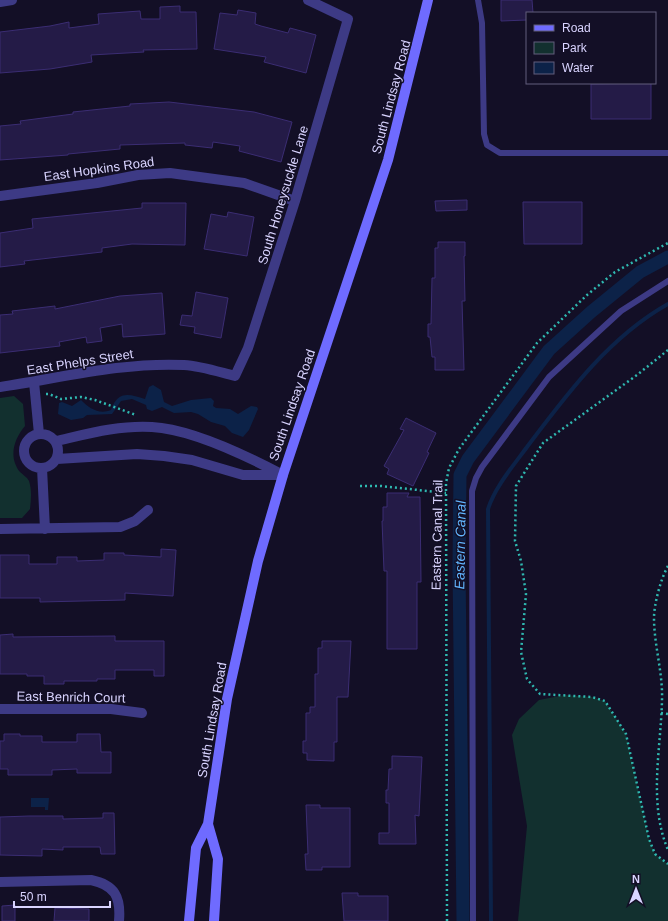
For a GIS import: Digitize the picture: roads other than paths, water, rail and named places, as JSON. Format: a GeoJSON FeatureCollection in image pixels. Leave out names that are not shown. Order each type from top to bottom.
{"type":"FeatureCollection","features":[{"type":"Feature","properties":{"kind":"main road","name":"South Lindsay Road"},"geometry":{"type":"LineString","coordinates":[[189,921],[196,848],[208,824],[227,699],[258,561],[282,475],[388,160],[428,0]]}},
{"type":"Feature","properties":{"kind":"main road","name":"South Lindsay Road"},"geometry":{"type":"LineString","coordinates":[[208,824],[218,859],[214,921]]}},
{"type":"Feature","properties":{"kind":"street"},"geometry":{"type":"LineString","coordinates":[[0,2],[12,0]]}},
{"type":"Feature","properties":{"kind":"street","name":"South Honeysuckle Lane"},"geometry":{"type":"LineString","coordinates":[[235,376],[248,348],[295,201],[348,19],[308,0]]}},
{"type":"Feature","properties":{"kind":"street","name":"East Hopkins Road"},"geometry":{"type":"LineString","coordinates":[[0,196],[138,175],[170,173],[244,183],[295,201]]}},
{"type":"Feature","properties":{"kind":"street","name":"East Phelps Street"},"geometry":{"type":"LineString","coordinates":[[0,387],[89,371],[146,365],[186,365],[235,376]]}},
{"type":"Feature","properties":{"kind":"street"},"geometry":{"type":"LineString","coordinates":[[34,382],[39,434]]}},
{"type":"Feature","properties":{"kind":"street"},"geometry":{"type":"LineString","coordinates":[[56,441],[122,428],[153,427],[205,440],[247,456],[282,475]]}},
{"type":"Feature","properties":{"kind":"street"},"geometry":{"type":"LineString","coordinates":[[39,434],[49,435],[56,441],[59,450],[57,459],[51,466],[42,468],[32,466],[25,458],[24,452],[26,442],[30,438],[39,434]]}},
{"type":"Feature","properties":{"kind":"street"},"geometry":{"type":"LineString","coordinates":[[57,459],[137,454],[192,460],[243,475],[282,475]]}},
{"type":"Feature","properties":{"kind":"street"},"geometry":{"type":"LineString","coordinates":[[42,468],[45,529]]}},
{"type":"Feature","properties":{"kind":"street"},"geometry":{"type":"LineString","coordinates":[[0,529],[120,527],[135,520],[148,510]]}},
{"type":"Feature","properties":{"kind":"street","name":"East Benrich Court"},"geometry":{"type":"LineString","coordinates":[[0,709],[111,709],[142,713]]}},
{"type":"Feature","properties":{"kind":"street"},"geometry":{"type":"LineString","coordinates":[[0,882],[91,880],[104,883],[114,892],[118,902],[119,921]]}},
{"type":"Feature","properties":{"kind":"lane"},"geometry":{"type":"LineString","coordinates":[[478,0],[482,23],[484,134],[487,145],[500,153],[668,153]]}},
{"type":"Feature","properties":{"kind":"lane"},"geometry":{"type":"LineString","coordinates":[[473,921],[472,491],[476,478],[482,467],[549,377],[621,311],[668,281]]}},
{"type":"Feature","properties":{"kind":"water"},"geometry":{"type":"Polygon","coordinates":[[[153,385],[161,390],[164,402],[172,406],[191,400],[211,398],[214,401],[213,406],[216,408],[230,409],[238,414],[251,406],[257,407],[258,409],[249,430],[243,437],[232,433],[225,426],[211,422],[198,414],[191,412],[174,413],[162,407],[152,411],[147,409],[146,405],[132,399],[121,401],[112,414],[87,415],[83,418],[71,420],[58,414],[59,403],[62,402],[72,406],[81,400],[94,410],[102,412],[111,410],[117,399],[121,396],[129,395],[145,399],[149,387],[153,385]]]}},
{"type":"Feature","properties":{"kind":"water"},"geometry":{"type":"Polygon","coordinates":[[[31,798],[49,798],[48,810],[45,810],[45,807],[31,807],[31,798]]]}},
{"type":"Feature","properties":{"kind":"waterway","name":"Eastern Canal"},"geometry":{"type":"LineString","coordinates":[[463,921],[459,565],[460,475],[468,459],[549,350],[591,312],[640,272],[668,257]]}},
{"type":"Feature","properties":{"kind":"waterway"},"geometry":{"type":"LineString","coordinates":[[491,921],[488,509],[495,493],[510,469],[590,368],[627,333],[647,317],[668,304]]}}]}
